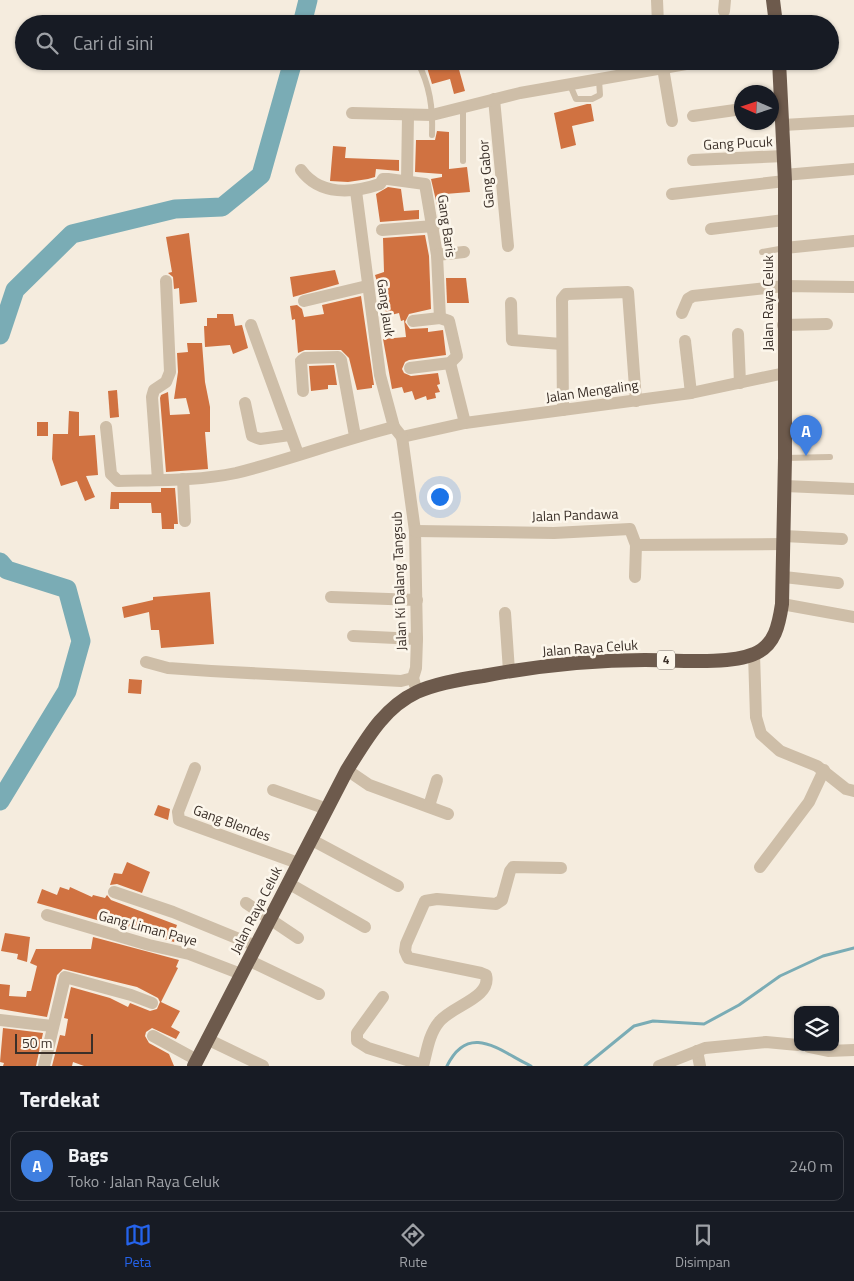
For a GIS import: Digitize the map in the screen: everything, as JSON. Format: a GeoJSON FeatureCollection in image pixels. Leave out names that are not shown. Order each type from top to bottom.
{"type":"FeatureCollection","features":[{"type":"Feature","properties":{"kind":"highway"},"geometry":{"type":"LineString","coordinates":[[773,0],[775,15]]}},
{"type":"Feature","properties":{"kind":"highway","name":"Jalan Raya Celuk"},"geometry":{"type":"LineString","coordinates":[[777,85],[778,70]]}},
{"type":"Feature","properties":{"kind":"highway","name":"Jalan Raya Celuk"},"geometry":{"type":"LineString","coordinates":[[195,1063],[348,770],[373,730],[389,711],[417,692],[460,680],[510,671],[626,660],[736,658],[754,654],[773,638],[779,625],[782,604],[785,486],[789,458],[783,325],[785,248],[784,156],[783,125],[779,113]]}},
{"type":"Feature","properties":{"kind":"street"},"geometry":{"type":"LineString","coordinates":[[657,0],[658,15]]}},
{"type":"Feature","properties":{"kind":"street"},"geometry":{"type":"LineString","coordinates":[[352,112],[408,116],[432,115],[494,99],[652,70]]}},
{"type":"Feature","properties":{"kind":"street"},"geometry":{"type":"LineString","coordinates":[[663,70],[672,121]]}},
{"type":"Feature","properties":{"kind":"street","name":"Gang Gabor"},"geometry":{"type":"LineString","coordinates":[[494,99],[508,246]]}},
{"type":"Feature","properties":{"kind":"street"},"geometry":{"type":"LineString","coordinates":[[693,116],[734,110]]}},
{"type":"Feature","properties":{"kind":"street"},"geometry":{"type":"LineString","coordinates":[[407,181],[408,116]]}},
{"type":"Feature","properties":{"kind":"street"},"geometry":{"type":"LineString","coordinates":[[783,125],[854,121]]}},
{"type":"Feature","properties":{"kind":"street","name":"Gang Pucuk"},"geometry":{"type":"LineString","coordinates":[[693,160],[784,156]]}},
{"type":"Feature","properties":{"kind":"street"},"geometry":{"type":"LineString","coordinates":[[672,194],[854,169]]}},
{"type":"Feature","properties":{"kind":"street","name":"Gang Baris"},"geometry":{"type":"LineString","coordinates":[[300,170],[312,182],[326,188],[356,191],[380,184],[383,180],[425,184],[434,226],[440,318]]}},
{"type":"Feature","properties":{"kind":"street","name":"Gang Jauk"},"geometry":{"type":"LineString","coordinates":[[356,191],[380,375],[398,432]]}},
{"type":"Feature","properties":{"kind":"street"},"geometry":{"type":"LineString","coordinates":[[711,230],[784,220]]}},
{"type":"Feature","properties":{"kind":"street"},"geometry":{"type":"LineString","coordinates":[[382,230],[434,226]]}},
{"type":"Feature","properties":{"kind":"street"},"geometry":{"type":"LineString","coordinates":[[785,248],[854,241]]}},
{"type":"Feature","properties":{"kind":"street"},"geometry":{"type":"LineString","coordinates":[[437,255],[464,252]]}},
{"type":"Feature","properties":{"kind":"street"},"geometry":{"type":"LineString","coordinates":[[158,480],[152,397],[154,390],[166,382],[170,372],[166,281]]}},
{"type":"Feature","properties":{"kind":"street"},"geometry":{"type":"LineString","coordinates":[[304,301],[367,286]]}},
{"type":"Feature","properties":{"kind":"street"},"geometry":{"type":"LineString","coordinates":[[682,313],[688,299],[693,296],[784,286],[854,287]]}},
{"type":"Feature","properties":{"kind":"street"},"geometry":{"type":"LineString","coordinates":[[563,410],[561,344],[563,296],[628,292],[636,401]]}},
{"type":"Feature","properties":{"kind":"street"},"geometry":{"type":"LineString","coordinates":[[511,303],[512,340],[561,344]]}},
{"type":"Feature","properties":{"kind":"street"},"geometry":{"type":"LineString","coordinates":[[410,368],[450,363],[456,359],[458,354],[450,323],[440,318],[413,321]]}},
{"type":"Feature","properties":{"kind":"street"},"geometry":{"type":"LineString","coordinates":[[783,325],[827,324]]}},
{"type":"Feature","properties":{"kind":"street"},"geometry":{"type":"LineString","coordinates":[[252,325],[298,454]]}},
{"type":"Feature","properties":{"kind":"street"},"geometry":{"type":"LineString","coordinates":[[738,334],[740,383]]}},
{"type":"Feature","properties":{"kind":"street"},"geometry":{"type":"LineString","coordinates":[[685,341],[691,393]]}},
{"type":"Feature","properties":{"kind":"street"},"geometry":{"type":"LineString","coordinates":[[303,392],[301,361],[305,358],[338,356],[341,360],[355,436]]}},
{"type":"Feature","properties":{"kind":"street"},"geometry":{"type":"LineString","coordinates":[[450,363],[465,423]]}},
{"type":"Feature","properties":{"kind":"street","name":"Jalan Mengaling"},"geometry":{"type":"LineString","coordinates":[[106,427],[110,470],[114,479],[118,481],[183,479],[235,473],[355,436],[691,393],[785,373]]}},
{"type":"Feature","properties":{"kind":"street"},"geometry":{"type":"LineString","coordinates":[[245,403],[252,436],[260,439],[290,435]]}},
{"type":"Feature","properties":{"kind":"street","name":"Jalan Ki Dalang Tangsub"},"geometry":{"type":"LineString","coordinates":[[398,432],[415,531],[417,639],[416,668],[413,678],[417,692]]}},
{"type":"Feature","properties":{"kind":"street"},"geometry":{"type":"LineString","coordinates":[[183,479],[185,521]]}},
{"type":"Feature","properties":{"kind":"street"},"geometry":{"type":"LineString","coordinates":[[785,486],[854,489]]}},
{"type":"Feature","properties":{"kind":"street","name":"Jalan Pandawa"},"geometry":{"type":"LineString","coordinates":[[415,531],[554,533],[628,528],[633,534],[636,545]]}},
{"type":"Feature","properties":{"kind":"street"},"geometry":{"type":"LineString","coordinates":[[635,577],[636,545],[842,539]]}},
{"type":"Feature","properties":{"kind":"street"},"geometry":{"type":"LineString","coordinates":[[784,577],[838,583]]}},
{"type":"Feature","properties":{"kind":"street"},"geometry":{"type":"LineString","coordinates":[[331,598],[417,600]]}},
{"type":"Feature","properties":{"kind":"street"},"geometry":{"type":"LineString","coordinates":[[782,604],[854,617]]}},
{"type":"Feature","properties":{"kind":"street"},"geometry":{"type":"LineString","coordinates":[[504,613],[510,671]]}},
{"type":"Feature","properties":{"kind":"street"},"geometry":{"type":"LineString","coordinates":[[353,636],[417,639]]}},
{"type":"Feature","properties":{"kind":"street"},"geometry":{"type":"LineString","coordinates":[[754,654],[756,717],[761,734],[780,752],[824,770],[846,789],[854,791]]}},
{"type":"Feature","properties":{"kind":"street"},"geometry":{"type":"LineString","coordinates":[[146,662],[168,668],[211,671],[401,681],[413,678]]}},
{"type":"Feature","properties":{"kind":"street","name":"Gang Blendes"},"geometry":{"type":"LineString","coordinates":[[195,768],[178,812],[179,820],[298,864]]}},
{"type":"Feature","properties":{"kind":"street"},"geometry":{"type":"LineString","coordinates":[[348,770],[369,785],[448,814]]}},
{"type":"Feature","properties":{"kind":"street"},"geometry":{"type":"LineString","coordinates":[[760,867],[809,802],[824,770]]}},
{"type":"Feature","properties":{"kind":"street"},"geometry":{"type":"LineString","coordinates":[[429,806],[437,780]]}},
{"type":"Feature","properties":{"kind":"street"},"geometry":{"type":"LineString","coordinates":[[272,790],[327,809]]}},
{"type":"Feature","properties":{"kind":"street"},"geometry":{"type":"LineString","coordinates":[[312,840],[398,886]]}},
{"type":"Feature","properties":{"kind":"street"},"geometry":{"type":"LineString","coordinates":[[383,997],[357,1033],[357,1041],[368,1048],[423,1066],[431,1036],[438,1022],[446,1014],[484,990],[487,981],[486,975],[481,973],[408,958],[405,950],[406,944],[424,901],[437,900],[496,904],[502,900],[513,867],[561,868]]}},
{"type":"Feature","properties":{"kind":"street"},"geometry":{"type":"LineString","coordinates":[[288,883],[365,927]]}},
{"type":"Feature","properties":{"kind":"street"},"geometry":{"type":"LineString","coordinates":[[114,892],[173,912],[256,946]]}},
{"type":"Feature","properties":{"kind":"street"},"geometry":{"type":"LineString","coordinates":[[246,903],[298,938]]}},
{"type":"Feature","properties":{"kind":"street","name":"Gang Liman Paye"},"geometry":{"type":"LineString","coordinates":[[47,915],[149,945],[189,954],[241,974]]}},
{"type":"Feature","properties":{"kind":"street"},"geometry":{"type":"LineString","coordinates":[[248,960],[319,994]]}},
{"type":"Feature","properties":{"kind":"street"},"geometry":{"type":"LineString","coordinates":[[44,1066],[63,980],[67,976],[152,1003]]}},
{"type":"Feature","properties":{"kind":"street"},"geometry":{"type":"LineString","coordinates":[[0,1020],[52,1026]]}},
{"type":"Feature","properties":{"kind":"street"},"geometry":{"type":"LineString","coordinates":[[153,1036],[195,1063]]}},
{"type":"Feature","properties":{"kind":"street"},"geometry":{"type":"LineString","coordinates":[[207,1039],[263,1066]]}},
{"type":"Feature","properties":{"kind":"street"},"geometry":{"type":"LineString","coordinates":[[659,1066],[697,1051],[727,1045],[766,1042],[794,1045]]}},
{"type":"Feature","properties":{"kind":"street"},"geometry":{"type":"LineString","coordinates":[[839,1051],[854,1050]]}},
{"type":"Feature","properties":{"kind":"street"},"geometry":{"type":"LineString","coordinates":[[697,1051],[700,1066]]}},
{"type":"Feature","properties":{"kind":"lane"},"geometry":{"type":"LineString","coordinates":[[421,70],[427,83],[432,115],[432,135]]}},
{"type":"Feature","properties":{"kind":"lane"},"geometry":{"type":"LineString","coordinates":[[570,85],[576,99],[592,99],[600,95],[599,80]]}},
{"type":"Feature","properties":{"kind":"lane"},"geometry":{"type":"LineString","coordinates":[[463,108],[463,161]]}},
{"type":"Feature","properties":{"kind":"lane"},"geometry":{"type":"LineString","coordinates":[[762,252],[785,248]]}},
{"type":"Feature","properties":{"kind":"lane"},"geometry":{"type":"LineString","coordinates":[[789,458],[830,457]]}},
{"type":"Feature","properties":{"kind":"building"},"geometry":{"type":"Polygon","coordinates":[[[428,70],[459,70],[465,91],[454,94],[450,79],[432,84],[428,70]]]}},
{"type":"Feature","properties":{"kind":"building"},"geometry":{"type":"Polygon","coordinates":[[[591,104],[594,121],[572,126],[576,145],[561,149],[554,113],[591,104]]]}},
{"type":"Feature","properties":{"kind":"building"},"geometry":{"type":"Polygon","coordinates":[[[437,131],[449,132],[449,169],[467,167],[470,192],[445,194],[444,206],[437,205],[431,179],[442,177],[442,174],[415,172],[416,140],[435,140],[437,131]]]}},
{"type":"Feature","properties":{"kind":"building"},"geometry":{"type":"Polygon","coordinates":[[[333,146],[346,147],[345,158],[399,160],[399,171],[376,169],[375,177],[368,179],[348,182],[330,181],[333,146]]]}},
{"type":"Feature","properties":{"kind":"building"},"geometry":{"type":"Polygon","coordinates":[[[388,187],[401,189],[404,211],[419,210],[419,219],[380,222],[376,194],[388,187]]]}},
{"type":"Feature","properties":{"kind":"building"},"geometry":{"type":"Polygon","coordinates":[[[189,233],[197,302],[180,304],[179,288],[174,289],[173,277],[168,273],[172,272],[166,237],[189,233]]]}},
{"type":"Feature","properties":{"kind":"building"},"geometry":{"type":"Polygon","coordinates":[[[425,235],[429,256],[431,309],[409,314],[405,322],[410,329],[428,328],[428,332],[443,330],[446,355],[405,362],[402,369],[404,373],[411,376],[438,373],[440,384],[437,385],[440,392],[435,393],[436,398],[427,400],[426,396],[415,400],[412,391],[404,393],[402,387],[392,389],[383,339],[406,337],[404,320],[401,321],[399,313],[387,316],[375,275],[384,272],[383,238],[425,235]]]}},
{"type":"Feature","properties":{"kind":"building"},"geometry":{"type":"Polygon","coordinates":[[[335,270],[339,284],[293,297],[290,277],[335,270]]]}},
{"type":"Feature","properties":{"kind":"building"},"geometry":{"type":"Polygon","coordinates":[[[446,278],[466,278],[469,303],[447,303],[446,278]]]}},
{"type":"Feature","properties":{"kind":"building"},"geometry":{"type":"Polygon","coordinates":[[[361,296],[374,385],[372,385],[372,388],[357,390],[349,358],[341,350],[305,350],[298,353],[295,319],[292,320],[290,306],[297,305],[302,309],[304,317],[324,314],[322,305],[361,296]]]}},
{"type":"Feature","properties":{"kind":"building"},"geometry":{"type":"Polygon","coordinates":[[[217,314],[233,314],[235,326],[242,325],[248,348],[233,354],[230,345],[205,347],[204,326],[207,326],[207,318],[217,318],[217,314]]]}},
{"type":"Feature","properties":{"kind":"building"},"geometry":{"type":"Polygon","coordinates":[[[187,343],[202,343],[205,382],[210,407],[210,432],[205,432],[208,469],[166,472],[160,398],[161,395],[168,392],[170,415],[190,414],[186,398],[174,399],[178,372],[177,353],[188,352],[187,343]]]}},
{"type":"Feature","properties":{"kind":"building"},"geometry":{"type":"Polygon","coordinates":[[[334,365],[337,385],[328,385],[328,389],[311,391],[309,366],[334,365]]]}},
{"type":"Feature","properties":{"kind":"building"},"geometry":{"type":"Polygon","coordinates":[[[117,390],[119,417],[110,418],[108,391],[117,390]]]}},
{"type":"Feature","properties":{"kind":"building"},"geometry":{"type":"Polygon","coordinates":[[[69,411],[79,412],[79,436],[95,435],[98,475],[86,476],[95,497],[85,501],[77,481],[61,486],[52,459],[53,434],[68,434],[69,411]]]}},
{"type":"Feature","properties":{"kind":"building"},"geometry":{"type":"Polygon","coordinates":[[[37,422],[48,422],[48,436],[37,436],[37,422]]]}},
{"type":"Feature","properties":{"kind":"building"},"geometry":{"type":"Polygon","coordinates":[[[161,488],[175,488],[178,524],[174,524],[174,529],[162,529],[161,513],[152,513],[151,503],[119,503],[119,509],[110,509],[111,492],[161,492],[161,488]]]}},
{"type":"Feature","properties":{"kind":"building"},"geometry":{"type":"Polygon","coordinates":[[[210,592],[214,644],[161,648],[159,630],[151,630],[149,612],[124,618],[122,607],[153,600],[153,597],[210,592]]]}},
{"type":"Feature","properties":{"kind":"building"},"geometry":{"type":"Polygon","coordinates":[[[129,679],[142,680],[141,694],[128,693],[129,679]]]}},
{"type":"Feature","properties":{"kind":"building"},"geometry":{"type":"Polygon","coordinates":[[[158,805],[170,809],[168,820],[154,815],[158,805]]]}},
{"type":"Feature","properties":{"kind":"building"},"geometry":{"type":"Polygon","coordinates":[[[127,862],[150,872],[142,893],[117,884],[110,885],[114,873],[122,874],[127,862]]]}},
{"type":"Feature","properties":{"kind":"building"},"geometry":{"type":"Polygon","coordinates":[[[60,887],[69,890],[70,887],[92,897],[93,895],[105,898],[107,895],[111,900],[177,925],[175,931],[178,932],[174,942],[37,903],[42,889],[57,895],[60,887]]]}},
{"type":"Feature","properties":{"kind":"building"},"geometry":{"type":"Polygon","coordinates":[[[5,933],[30,937],[27,962],[17,959],[18,954],[1,951],[5,933]]]}},
{"type":"Feature","properties":{"kind":"building"},"geometry":{"type":"Polygon","coordinates":[[[93,937],[179,960],[176,967],[178,968],[161,1002],[180,1011],[171,1027],[180,1032],[176,1039],[152,1028],[146,1032],[145,1036],[149,1043],[169,1054],[174,1066],[84,1066],[73,1062],[72,1066],[52,1066],[60,1035],[65,1036],[68,1019],[64,1018],[71,987],[110,998],[128,1007],[130,1003],[150,1011],[157,1009],[160,1002],[158,998],[137,987],[63,969],[57,975],[47,1017],[0,1009],[0,984],[10,985],[9,996],[26,997],[27,991],[31,991],[37,966],[30,963],[36,949],[91,949],[93,937]]]}},
{"type":"Feature","properties":{"kind":"building"},"geometry":{"type":"Polygon","coordinates":[[[3,1028],[43,1033],[36,1066],[3,1066],[4,1063],[0,1062],[3,1028]]]}},
{"type":"Feature","properties":{"kind":"waterway"},"geometry":{"type":"LineString","coordinates":[[304,15],[308,0]]}},
{"type":"Feature","properties":{"kind":"waterway"},"geometry":{"type":"LineString","coordinates":[[0,335],[15,290],[72,234],[175,209],[222,207],[261,175],[290,70]]}},
{"type":"Feature","properties":{"kind":"waterway"},"geometry":{"type":"LineString","coordinates":[[0,562],[7,570],[67,589],[81,641],[67,691],[0,801]]}},
{"type":"Feature","properties":{"kind":"waterway"},"geometry":{"type":"LineString","coordinates":[[585,1066],[634,1026],[653,1021],[704,1024],[739,1005],[780,976],[823,956],[854,948]]}},
{"type":"Feature","properties":{"kind":"waterway"},"geometry":{"type":"LineString","coordinates":[[447,1066],[456,1053],[465,1045],[475,1043],[497,1048],[531,1066]]}},
{"type":"Feature","properties":{"kind":"place","name":"Bags"},"geometry":{"type":"Point","coordinates":[806,456]}}]}
